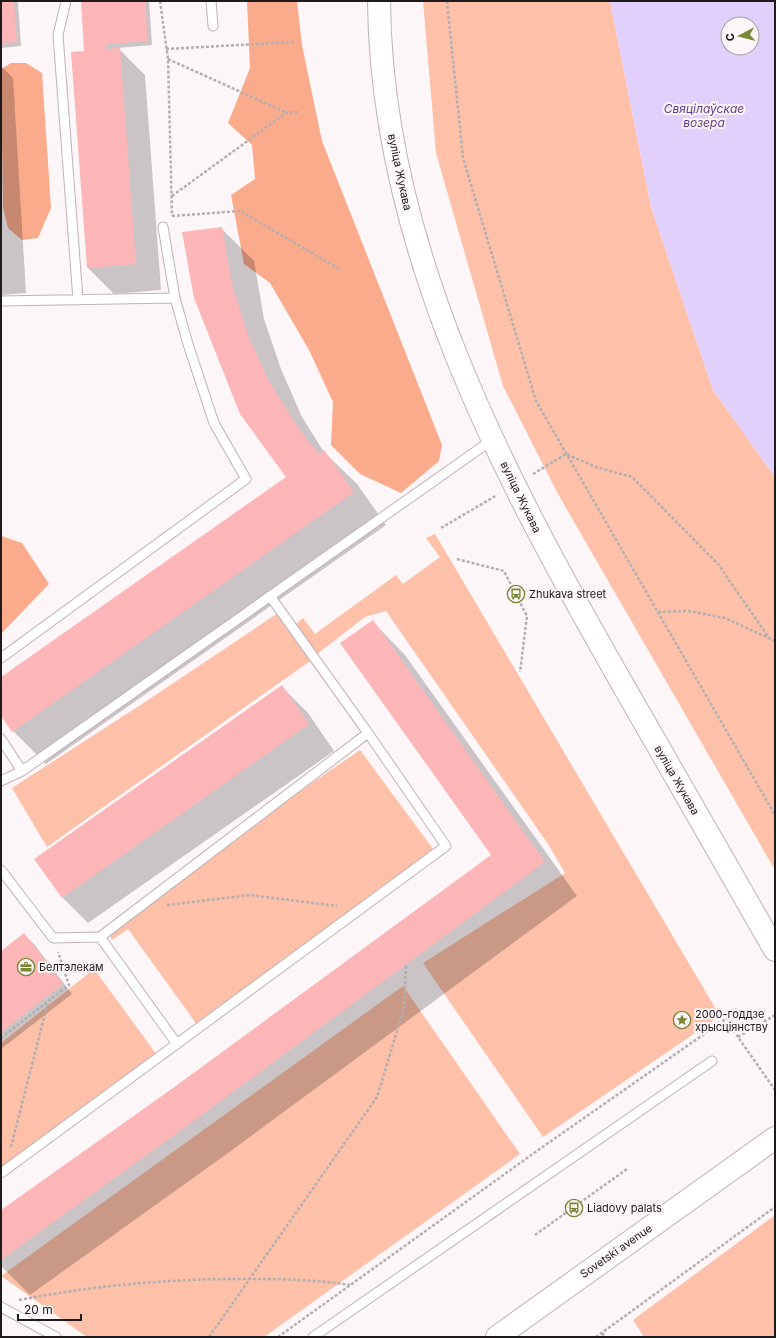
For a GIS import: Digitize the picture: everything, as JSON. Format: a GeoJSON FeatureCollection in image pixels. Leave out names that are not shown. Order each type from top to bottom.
{"type":"FeatureCollection","features":[{"type":"Feature","properties":{"kind":"street","name":"вуліца Жукава"},"geometry":{"type":"LineString","coordinates":[[379,1],[386,102],[404,198],[446,330],[492,440],[560,575],[775,950]]}},
{"type":"Feature","properties":{"kind":"street","name":"Sovetski avenue"},"geometry":{"type":"LineString","coordinates":[[497,1337],[775,1138]]}},
{"type":"Feature","properties":{"kind":"lane"},"geometry":{"type":"LineString","coordinates":[[66,1],[58,35],[78,300]]}},
{"type":"Feature","properties":{"kind":"lane"},"geometry":{"type":"LineString","coordinates":[[211,1],[213,26]]}},
{"type":"Feature","properties":{"kind":"lane"},"geometry":{"type":"LineString","coordinates":[[1,658],[246,479],[214,423],[188,344],[175,298],[163,227]]}},
{"type":"Feature","properties":{"kind":"lane"},"geometry":{"type":"LineString","coordinates":[[1,301],[175,298]]}},
{"type":"Feature","properties":{"kind":"lane"},"geometry":{"type":"LineString","coordinates":[[1,781],[22,771],[492,440]]}},
{"type":"Feature","properties":{"kind":"lane"},"geometry":{"type":"LineString","coordinates":[[3,1172],[446,846],[368,733],[270,596]]}},
{"type":"Feature","properties":{"kind":"lane"},"geometry":{"type":"LineString","coordinates":[[1,870],[53,938],[100,937],[368,733]]}},
{"type":"Feature","properties":{"kind":"lane"},"geometry":{"type":"LineString","coordinates":[[1,739],[22,771]]}},
{"type":"Feature","properties":{"kind":"lane"},"geometry":{"type":"LineString","coordinates":[[100,937],[177,1044]]}},
{"type":"Feature","properties":{"kind":"lane"},"geometry":{"type":"LineString","coordinates":[[313,1337],[712,1061]]}},
{"type":"Feature","properties":{"kind":"lane"},"geometry":{"type":"LineString","coordinates":[[1,1307],[56,1337]]}},
{"type":"Feature","properties":{"kind":"path"},"geometry":{"type":"LineString","coordinates":[[160,1],[168,59],[172,216],[163,227]]}},
{"type":"Feature","properties":{"kind":"path"},"geometry":{"type":"LineString","coordinates":[[447,1],[463,158],[536,401],[775,814]]}},
{"type":"Feature","properties":{"kind":"path"},"geometry":{"type":"LineString","coordinates":[[166,49],[294,42]]}},
{"type":"Feature","properties":{"kind":"path"},"geometry":{"type":"LineString","coordinates":[[168,59],[286,113],[298,112]]}},
{"type":"Feature","properties":{"kind":"path"},"geometry":{"type":"LineString","coordinates":[[171,196],[286,113]]}},
{"type":"Feature","properties":{"kind":"path"},"geometry":{"type":"LineString","coordinates":[[172,216],[240,211],[341,270]]}},
{"type":"Feature","properties":{"kind":"path"},"geometry":{"type":"LineString","coordinates":[[566,454],[596,467],[632,476],[718,564],[769,638]]}},
{"type":"Feature","properties":{"kind":"path"},"geometry":{"type":"LineString","coordinates":[[457,559],[504,571],[528,616],[520,672]]}},
{"type":"Feature","properties":{"kind":"path"},"geometry":{"type":"LineString","coordinates":[[658,612],[689,611],[725,618],[775,641]]}},
{"type":"Feature","properties":{"kind":"path"},"geometry":{"type":"LineString","coordinates":[[162,906],[250,895],[360,910]]}},
{"type":"Feature","properties":{"kind":"path"},"geometry":{"type":"LineString","coordinates":[[1,1038],[70,985],[53,938]]}},
{"type":"Feature","properties":{"kind":"path"},"geometry":{"type":"LineString","coordinates":[[209,1337],[377,1098],[404,1008],[406,965]]}},
{"type":"Feature","properties":{"kind":"path"},"geometry":{"type":"LineString","coordinates":[[3,1172],[48,1002]]}},
{"type":"Feature","properties":{"kind":"path"},"geometry":{"type":"LineString","coordinates":[[738,1037],[775,1015]]}},
{"type":"Feature","properties":{"kind":"path"},"geometry":{"type":"LineString","coordinates":[[278,1337],[528,1157],[727,1018],[738,1037],[775,1090]]}},
{"type":"Feature","properties":{"kind":"path"},"geometry":{"type":"LineString","coordinates":[[535,1235],[627,1170]]}},
{"type":"Feature","properties":{"kind":"path"},"geometry":{"type":"LineString","coordinates":[[596,1337],[775,1207]]}},
{"type":"Feature","properties":{"kind":"path"},"geometry":{"type":"LineString","coordinates":[[15,1300],[72,1290],[177,1279],[316,1279],[350,1285]]}},
{"type":"Feature","properties":{"kind":"path"},"geometry":{"type":"LineString","coordinates":[[602,1333],[605,1337]]}},
{"type":"Feature","properties":{"kind":"shaded area"},"geometry":{"type":"Polygon","coordinates":[[[247,1],[297,1],[302,45],[322,141],[442,445],[439,461],[401,493],[360,474],[331,445],[333,402],[309,350],[270,283],[244,264],[231,195],[255,179],[252,145],[228,123],[250,68],[247,1]]]}},
{"type":"Feature","properties":{"kind":"shaded area"},"geometry":{"type":"Polygon","coordinates":[[[423,1],[610,1],[651,207],[713,390],[775,477],[775,870],[558,494],[503,386],[436,153],[423,1]]]}},
{"type":"Feature","properties":{"kind":"shaded area"},"geometry":{"type":"Polygon","coordinates":[[[11,63],[26,63],[42,73],[51,208],[38,238],[22,240],[8,228],[3,207],[1,69],[11,63]]]}},
{"type":"Feature","properties":{"kind":"shaded area"},"geometry":{"type":"Polygon","coordinates":[[[435,534],[720,1016],[543,1137],[423,963],[565,873],[548,844],[386,611],[365,617],[316,655],[295,625],[303,618],[315,634],[396,575],[403,584],[440,557],[426,538],[435,534]]]}},
{"type":"Feature","properties":{"kind":"shaded area"},"geometry":{"type":"Polygon","coordinates":[[[1,536],[22,543],[49,584],[1,634],[1,536]]]}},
{"type":"Feature","properties":{"kind":"shaded area"},"geometry":{"type":"Polygon","coordinates":[[[278,613],[313,659],[47,847],[12,788],[139,706],[278,613]]]}},
{"type":"Feature","properties":{"kind":"shaded area"},"geometry":{"type":"Polygon","coordinates":[[[360,750],[433,849],[198,1026],[128,929],[112,940],[109,934],[287,800],[360,750]]]}},
{"type":"Feature","properties":{"kind":"shaded area"},"geometry":{"type":"Polygon","coordinates":[[[94,969],[157,1055],[1,1171],[1,1043],[94,969]]]}},
{"type":"Feature","properties":{"kind":"shaded area"},"geometry":{"type":"Polygon","coordinates":[[[403,986],[520,1154],[264,1337],[87,1337],[1,1276],[403,986]]]}},
{"type":"Feature","properties":{"kind":"shaded area"},"geometry":{"type":"Polygon","coordinates":[[[775,1215],[775,1337],[644,1337],[633,1320],[775,1215]]]}},
{"type":"Feature","properties":{"kind":"water","name":"Свяцілаўскае возера"},"geometry":{"type":"Polygon","coordinates":[[[610,1],[775,1],[775,477],[713,390],[651,207],[610,1]]]}},
{"type":"Feature","properties":{"kind":"building"},"geometry":{"type":"Polygon","coordinates":[[[1,1],[14,1],[17,42],[1,43],[1,1]]]}},
{"type":"Feature","properties":{"kind":"building"},"geometry":{"type":"Polygon","coordinates":[[[81,1],[145,1],[148,41],[106,44],[105,49],[120,48],[136,264],[87,268],[71,52],[84,51],[81,1]]]}},
{"type":"Feature","properties":{"kind":"building"},"geometry":{"type":"Polygon","coordinates":[[[222,227],[232,285],[248,336],[270,383],[301,432],[319,454],[324,450],[354,492],[12,732],[1,716],[1,677],[286,477],[240,414],[194,298],[182,232],[222,227]]]}},
{"type":"Feature","properties":{"kind":"building"},"geometry":{"type":"Polygon","coordinates":[[[373,620],[545,862],[195,1120],[1,1260],[1,1210],[173,1088],[491,855],[340,643],[373,620]]]}},
{"type":"Feature","properties":{"kind":"building"},"geometry":{"type":"Polygon","coordinates":[[[282,685],[309,724],[62,898],[34,859],[282,685]]]}},
{"type":"Feature","properties":{"kind":"building","name":"Белтэлекам"},"geometry":{"type":"Polygon","coordinates":[[[24,933],[63,984],[1,1032],[1,951],[24,933]]]}},
{"type":"Feature","properties":{"kind":"place","name":"Zhukava street"},"geometry":{"type":"Point","coordinates":[516,594]}},
{"type":"Feature","properties":{"kind":"place","name":"Белтэлекам"},"geometry":{"type":"Point","coordinates":[26,967]}},
{"type":"Feature","properties":{"kind":"place","name":"2000-годдзе хрысціянству"},"geometry":{"type":"Point","coordinates":[682,1020]}},
{"type":"Feature","properties":{"kind":"place","name":"Liadovy palats"},"geometry":{"type":"Point","coordinates":[574,1208]}}]}
